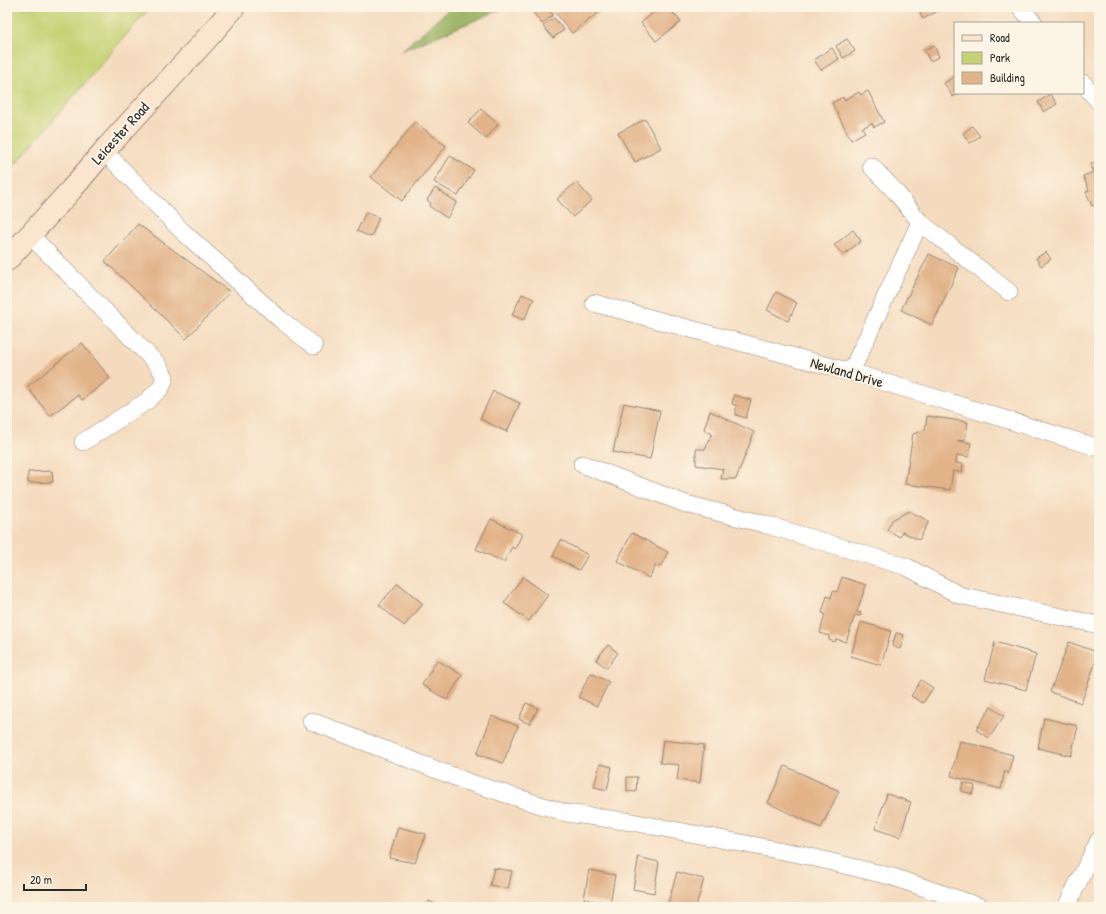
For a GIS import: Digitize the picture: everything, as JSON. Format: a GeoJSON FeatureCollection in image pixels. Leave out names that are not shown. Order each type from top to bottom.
{"type":"FeatureCollection","features":[{"type":"Feature","properties":{"kind":"street","name":"Leicester Road"},"geometry":{"type":"LineString","coordinates":[[7,260],[234,7]]}},
{"type":"Feature","properties":{"kind":"street"},"geometry":{"type":"LineString","coordinates":[[1020,7],[1033,22]]}},
{"type":"Feature","properties":{"kind":"street"},"geometry":{"type":"LineString","coordinates":[[1084,84],[1099,102]]}},
{"type":"Feature","properties":{"kind":"street"},"geometry":{"type":"LineString","coordinates":[[104,151],[182,231],[280,319],[314,346]]}},
{"type":"Feature","properties":{"kind":"street"},"geometry":{"type":"LineString","coordinates":[[871,166],[895,191],[920,222],[1009,292]]}},
{"type":"Feature","properties":{"kind":"street"},"geometry":{"type":"LineString","coordinates":[[851,372],[920,222]]}},
{"type":"Feature","properties":{"kind":"street"},"geometry":{"type":"LineString","coordinates":[[30,235],[158,365],[165,376],[161,388],[147,401],[83,442]]}},
{"type":"Feature","properties":{"kind":"street","name":"Newland Drive"},"geometry":{"type":"LineString","coordinates":[[594,303],[851,372],[1099,448]]}},
{"type":"Feature","properties":{"kind":"street"},"geometry":{"type":"LineString","coordinates":[[582,464],[686,504],[764,524],[907,567],[960,595],[1099,625]]}},
{"type":"Feature","properties":{"kind":"street"},"geometry":{"type":"LineString","coordinates":[[311,721],[468,782],[566,814],[632,822],[803,855],[893,877],[981,907]]}},
{"type":"Feature","properties":{"kind":"street"},"geometry":{"type":"LineString","coordinates":[[1066,907],[1099,840]]}},
{"type":"Feature","properties":{"kind":"green space"},"geometry":{"type":"Polygon","coordinates":[[[7,7],[150,7],[7,174],[7,7]]]}},
{"type":"Feature","properties":{"kind":"green space"},"geometry":{"type":"Polygon","coordinates":[[[452,7],[507,7],[401,51],[452,7]]]}},
{"type":"Feature","properties":{"kind":"building"},"geometry":{"type":"Polygon","coordinates":[[[529,7],[547,7],[553,15],[542,24],[529,7]]]}},
{"type":"Feature","properties":{"kind":"building"},"geometry":{"type":"Polygon","coordinates":[[[551,7],[606,7],[572,33],[551,7]]]}},
{"type":"Feature","properties":{"kind":"building"},"geometry":{"type":"Polygon","coordinates":[[[660,7],[668,7],[681,22],[656,41],[641,23],[660,7]]]}},
{"type":"Feature","properties":{"kind":"building"},"geometry":{"type":"Polygon","coordinates":[[[917,7],[945,7],[923,19],[917,7]]]}},
{"type":"Feature","properties":{"kind":"building"},"geometry":{"type":"Polygon","coordinates":[[[554,18],[564,30],[553,38],[543,26],[554,18]]]}},
{"type":"Feature","properties":{"kind":"building"},"geometry":{"type":"Polygon","coordinates":[[[847,39],[855,51],[843,58],[836,46],[847,39]]]}},
{"type":"Feature","properties":{"kind":"building"},"geometry":{"type":"Polygon","coordinates":[[[934,45],[939,57],[930,61],[924,50],[934,45]]]}},
{"type":"Feature","properties":{"kind":"building"},"geometry":{"type":"Polygon","coordinates":[[[832,48],[839,59],[821,70],[814,60],[832,48]]]}},
{"type":"Feature","properties":{"kind":"building"},"geometry":{"type":"Polygon","coordinates":[[[954,77],[954,94],[958,94],[953,97],[944,83],[954,77]]]}},
{"type":"Feature","properties":{"kind":"building"},"geometry":{"type":"Polygon","coordinates":[[[868,91],[884,122],[874,127],[872,123],[862,128],[865,132],[851,140],[832,103],[843,97],[844,100],[859,92],[860,95],[868,91]]]}},
{"type":"Feature","properties":{"kind":"building"},"geometry":{"type":"Polygon","coordinates":[[[1050,94],[1057,104],[1044,112],[1038,102],[1050,94]]]}},
{"type":"Feature","properties":{"kind":"building"},"geometry":{"type":"Polygon","coordinates":[[[481,109],[498,124],[486,139],[468,123],[481,109]]]}},
{"type":"Feature","properties":{"kind":"building"},"geometry":{"type":"Polygon","coordinates":[[[645,119],[661,148],[635,162],[618,133],[645,119]]]}},
{"type":"Feature","properties":{"kind":"building"},"geometry":{"type":"Polygon","coordinates":[[[415,122],[446,146],[402,201],[371,177],[415,122]]]}},
{"type":"Feature","properties":{"kind":"building"},"geometry":{"type":"Polygon","coordinates":[[[972,126],[980,136],[970,143],[963,134],[972,126]]]}},
{"type":"Feature","properties":{"kind":"building"},"geometry":{"type":"Polygon","coordinates":[[[450,156],[474,170],[458,196],[434,182],[450,156]]]}},
{"type":"Feature","properties":{"kind":"building"},"geometry":{"type":"Polygon","coordinates":[[[1099,161],[1099,213],[1096,205],[1092,206],[1086,192],[1089,190],[1083,176],[1093,172],[1090,165],[1099,161]]]}},
{"type":"Feature","properties":{"kind":"building"},"geometry":{"type":"Polygon","coordinates":[[[576,182],[592,200],[573,217],[557,199],[576,182]]]}},
{"type":"Feature","properties":{"kind":"building"},"geometry":{"type":"Polygon","coordinates":[[[435,188],[457,202],[447,218],[429,206],[431,203],[427,200],[435,188]]]}},
{"type":"Feature","properties":{"kind":"building"},"geometry":{"type":"Polygon","coordinates":[[[366,212],[379,218],[371,237],[357,231],[366,212]]]}},
{"type":"Feature","properties":{"kind":"building"},"geometry":{"type":"Polygon","coordinates":[[[138,224],[230,292],[186,339],[105,261],[138,224]]]}},
{"type":"Feature","properties":{"kind":"building"},"geometry":{"type":"Polygon","coordinates":[[[853,230],[861,241],[843,255],[834,245],[853,230]]]}},
{"type":"Feature","properties":{"kind":"building"},"geometry":{"type":"Polygon","coordinates":[[[1046,252],[1051,259],[1041,266],[1036,258],[1046,252]]]}},
{"type":"Feature","properties":{"kind":"building"},"geometry":{"type":"Polygon","coordinates":[[[929,254],[959,268],[932,325],[901,310],[929,254]]]}},
{"type":"Feature","properties":{"kind":"building"},"geometry":{"type":"Polygon","coordinates":[[[776,292],[797,303],[788,321],[767,310],[776,292]]]}},
{"type":"Feature","properties":{"kind":"building"},"geometry":{"type":"Polygon","coordinates":[[[522,294],[534,299],[524,320],[512,315],[522,294]]]}},
{"type":"Feature","properties":{"kind":"building"},"geometry":{"type":"Polygon","coordinates":[[[82,343],[110,378],[82,400],[78,395],[50,416],[27,387],[82,343]]]}},
{"type":"Feature","properties":{"kind":"building"},"geometry":{"type":"Polygon","coordinates":[[[493,391],[520,403],[507,432],[480,419],[493,391]]]}},
{"type":"Feature","properties":{"kind":"building"},"geometry":{"type":"Polygon","coordinates":[[[734,395],[751,400],[746,418],[736,415],[736,405],[732,404],[734,395]]]}},
{"type":"Feature","properties":{"kind":"building"},"geometry":{"type":"Polygon","coordinates":[[[624,403],[660,411],[650,459],[613,452],[624,403]]]}},
{"type":"Feature","properties":{"kind":"building"},"geometry":{"type":"Polygon","coordinates":[[[710,411],[754,432],[736,479],[721,479],[723,469],[696,465],[696,449],[705,449],[712,434],[704,429],[710,411]]]}},
{"type":"Feature","properties":{"kind":"building"},"geometry":{"type":"Polygon","coordinates":[[[927,416],[968,422],[965,441],[958,441],[971,443],[969,457],[957,455],[956,463],[963,464],[962,472],[953,471],[950,490],[905,484],[913,434],[925,430],[927,416]]]}},
{"type":"Feature","properties":{"kind":"building"},"geometry":{"type":"Polygon","coordinates":[[[52,471],[53,482],[28,483],[28,472],[52,471]]]}},
{"type":"Feature","properties":{"kind":"building"},"geometry":{"type":"Polygon","coordinates":[[[909,511],[929,521],[919,540],[902,532],[900,537],[887,530],[892,520],[909,511]]]}},
{"type":"Feature","properties":{"kind":"building"},"geometry":{"type":"Polygon","coordinates":[[[491,519],[522,534],[515,549],[512,547],[504,562],[476,549],[491,519]]]}},
{"type":"Feature","properties":{"kind":"building"},"geometry":{"type":"Polygon","coordinates":[[[632,533],[668,552],[660,567],[656,565],[649,578],[617,561],[632,533]]]}},
{"type":"Feature","properties":{"kind":"building"},"geometry":{"type":"Polygon","coordinates":[[[561,540],[588,555],[579,570],[553,556],[561,540]]]}},
{"type":"Feature","properties":{"kind":"building"},"geometry":{"type":"Polygon","coordinates":[[[523,577],[548,595],[529,621],[504,603],[523,577]]]}},
{"type":"Feature","properties":{"kind":"building"},"geometry":{"type":"Polygon","coordinates":[[[842,577],[866,585],[857,612],[861,613],[860,616],[855,615],[846,642],[836,639],[835,642],[829,640],[829,636],[820,633],[825,614],[822,613],[827,596],[831,598],[833,591],[837,592],[842,577]]]}},
{"type":"Feature","properties":{"kind":"building"},"geometry":{"type":"Polygon","coordinates":[[[398,583],[423,604],[404,626],[379,605],[398,583]]]}},
{"type":"Feature","properties":{"kind":"building"},"geometry":{"type":"Polygon","coordinates":[[[861,622],[891,631],[881,665],[851,656],[861,622]]]}},
{"type":"Feature","properties":{"kind":"building"},"geometry":{"type":"Polygon","coordinates":[[[896,633],[904,635],[900,649],[892,646],[896,633]]]}},
{"type":"Feature","properties":{"kind":"building"},"geometry":{"type":"Polygon","coordinates":[[[995,642],[1036,654],[1026,690],[985,679],[995,642]]]}},
{"type":"Feature","properties":{"kind":"building"},"geometry":{"type":"Polygon","coordinates":[[[1069,642],[1099,653],[1081,703],[1050,692],[1069,642]]]}},
{"type":"Feature","properties":{"kind":"building"},"geometry":{"type":"Polygon","coordinates":[[[608,645],[618,653],[607,668],[596,660],[608,645]]]}},
{"type":"Feature","properties":{"kind":"building"},"geometry":{"type":"Polygon","coordinates":[[[437,660],[462,675],[447,700],[422,685],[437,660]]]}},
{"type":"Feature","properties":{"kind":"building"},"geometry":{"type":"Polygon","coordinates":[[[591,673],[609,682],[597,706],[578,697],[591,673]]]}},
{"type":"Feature","properties":{"kind":"building"},"geometry":{"type":"Polygon","coordinates":[[[921,680],[933,688],[923,703],[911,696],[921,680]]]}},
{"type":"Feature","properties":{"kind":"building"},"geometry":{"type":"Polygon","coordinates":[[[526,703],[538,708],[530,724],[519,719],[526,703]]]}},
{"type":"Feature","properties":{"kind":"building"},"geometry":{"type":"Polygon","coordinates":[[[991,707],[1004,716],[989,738],[976,730],[991,707]]]}},
{"type":"Feature","properties":{"kind":"building"},"geometry":{"type":"Polygon","coordinates":[[[492,716],[518,726],[503,763],[477,754],[492,716]]]}},
{"type":"Feature","properties":{"kind":"building"},"geometry":{"type":"Polygon","coordinates":[[[1044,718],[1078,726],[1071,756],[1038,748],[1044,718]]]}},
{"type":"Feature","properties":{"kind":"building"},"geometry":{"type":"Polygon","coordinates":[[[663,740],[704,745],[700,783],[677,780],[679,765],[660,763],[663,740]]]}},
{"type":"Feature","properties":{"kind":"building"},"geometry":{"type":"Polygon","coordinates":[[[960,741],[1013,755],[1008,774],[1005,770],[1001,789],[951,776],[960,741]]]}},
{"type":"Feature","properties":{"kind":"building"},"geometry":{"type":"Polygon","coordinates":[[[600,764],[612,767],[607,790],[594,787],[600,764]]]}},
{"type":"Feature","properties":{"kind":"building"},"geometry":{"type":"Polygon","coordinates":[[[785,766],[839,791],[821,828],[768,803],[785,766]]]}},
{"type":"Feature","properties":{"kind":"building"},"geometry":{"type":"Polygon","coordinates":[[[627,777],[637,777],[636,792],[627,791],[627,777]]]}},
{"type":"Feature","properties":{"kind":"building"},"geometry":{"type":"Polygon","coordinates":[[[963,782],[975,786],[973,794],[961,791],[963,782]]]}},
{"type":"Feature","properties":{"kind":"building"},"geometry":{"type":"Polygon","coordinates":[[[887,794],[911,802],[900,837],[875,829],[887,794]]]}},
{"type":"Feature","properties":{"kind":"building"},"geometry":{"type":"Polygon","coordinates":[[[398,827],[426,834],[415,863],[389,858],[398,827]]]}},
{"type":"Feature","properties":{"kind":"building"},"geometry":{"type":"Polygon","coordinates":[[[637,857],[659,862],[654,893],[633,889],[638,861],[637,857]]]}},
{"type":"Feature","properties":{"kind":"building"},"geometry":{"type":"Polygon","coordinates":[[[494,868],[512,871],[508,889],[490,885],[494,868]]]}},
{"type":"Feature","properties":{"kind":"building"},"geometry":{"type":"Polygon","coordinates":[[[589,870],[615,875],[610,904],[584,899],[589,870]]]}},
{"type":"Feature","properties":{"kind":"building"},"geometry":{"type":"Polygon","coordinates":[[[677,872],[704,879],[696,907],[678,907],[668,904],[677,872]]]}},
{"type":"Feature","properties":{"kind":"building"},"geometry":{"type":"Polygon","coordinates":[[[429,901],[442,907],[426,907],[429,901]]]}}]}
